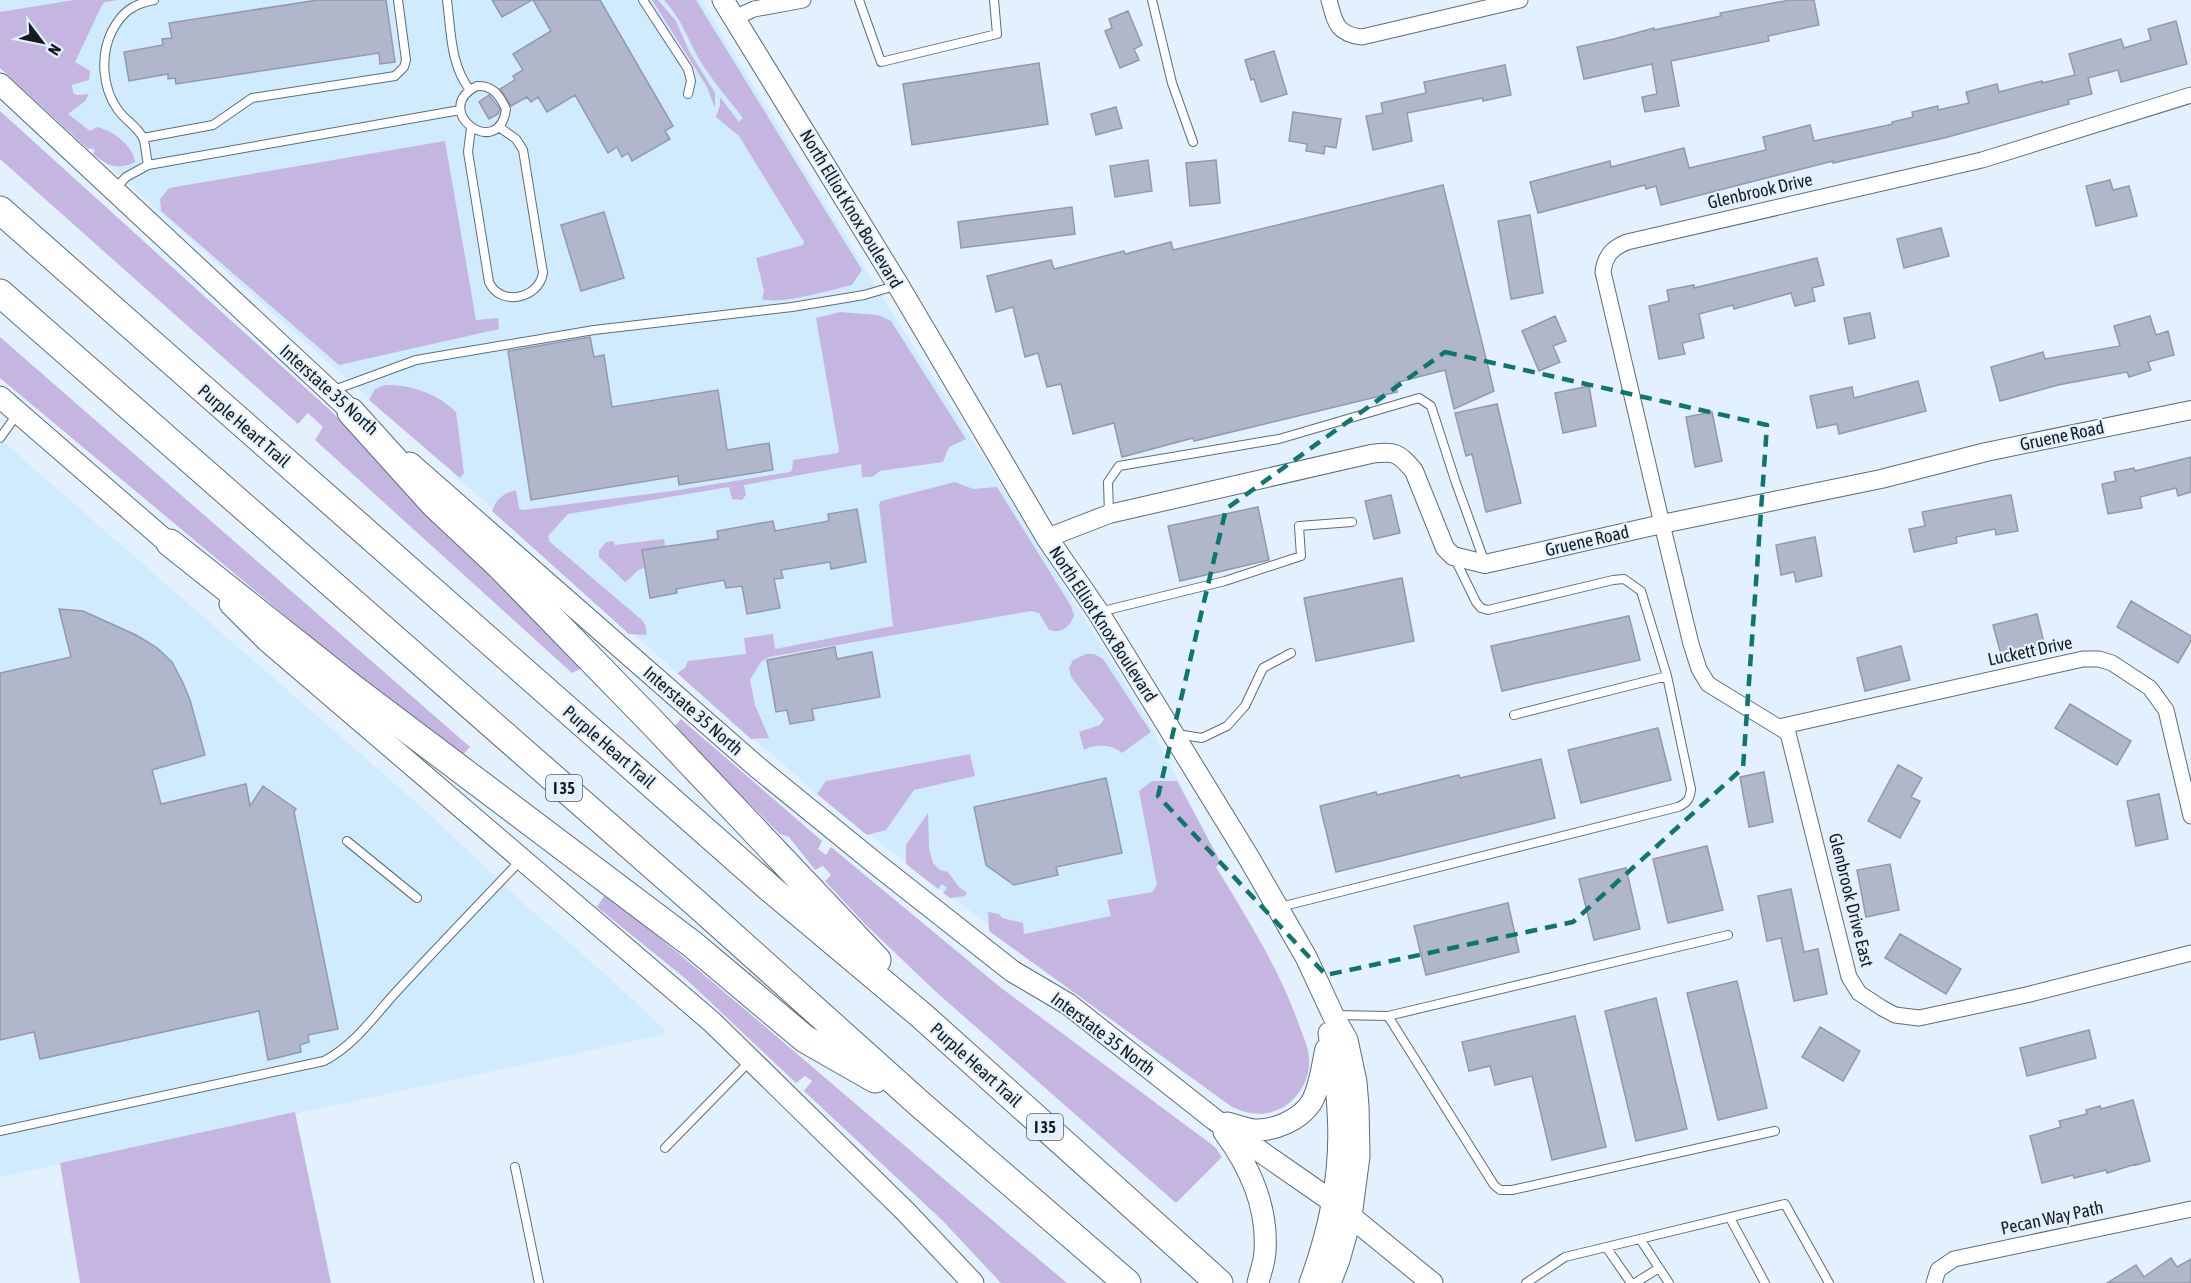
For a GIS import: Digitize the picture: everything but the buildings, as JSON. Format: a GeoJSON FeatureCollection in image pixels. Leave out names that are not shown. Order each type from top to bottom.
{"type":"FeatureCollection","features":[{"type":"Feature","properties":{"kind":"highway","name":"Purple Heart Trail"},"geometry":{"type":"LineString","coordinates":[[0,210],[763,882],[921,1015],[1219,1283]]}},
{"type":"Feature","properties":{"kind":"highway","name":"I 35"},"geometry":{"type":"LineString","coordinates":[[0,293],[707,912],[922,1106],[1126,1283]]}},
{"type":"Feature","properties":{"kind":"highway"},"geometry":{"type":"LineString","coordinates":[[351,412],[435,504],[500,566],[820,898],[877,959],[921,1015]]}},
{"type":"Feature","properties":{"kind":"highway"},"geometry":{"type":"LineString","coordinates":[[170,543],[354,689],[683,937],[805,1039],[922,1106]]}},
{"type":"Feature","properties":{"kind":"main road","name":"North Elliot Knox Boulevard"},"geometry":{"type":"LineString","coordinates":[[728,9],[898,285],[1047,538],[1098,612],[1278,907],[1306,957],[1331,1024],[1338,1112],[1333,1202],[1326,1234],[1310,1283]]}},
{"type":"Feature","properties":{"kind":"main road","name":"Interstate 35 North"},"geometry":{"type":"LineString","coordinates":[[0,84],[351,412],[516,553],[757,767],[1012,971],[1068,1004],[1215,1120],[1333,1202],[1432,1283]]}},
{"type":"Feature","properties":{"kind":"main road"},"geometry":{"type":"LineString","coordinates":[[0,397],[170,543],[267,641],[712,1022],[905,1211],[973,1283]]}},
{"type":"Feature","properties":{"kind":"main road","name":"North Elliot Knox Boulevard"},"geometry":{"type":"LineString","coordinates":[[1330,1283],[1351,1217],[1359,1156],[1356,1082],[1347,1040],[1331,1024]]}},
{"type":"Feature","properties":{"kind":"main road"},"geometry":{"type":"LineString","coordinates":[[1215,1120],[1254,1130],[1275,1128],[1291,1121],[1310,1104],[1320,1077],[1331,1024]]}},
{"type":"Feature","properties":{"kind":"main road"},"geometry":{"type":"LineString","coordinates":[[1215,1120],[1238,1151],[1256,1186],[1264,1216],[1265,1252],[1258,1283]]}},
{"type":"Feature","properties":{"kind":"street"},"geometry":{"type":"LineString","coordinates":[[728,9],[754,9],[803,0]]}},
{"type":"Feature","properties":{"kind":"street"},"geometry":{"type":"LineString","coordinates":[[1329,0],[1335,22],[1347,33],[1362,37],[1520,0]]}},
{"type":"Feature","properties":{"kind":"street","name":"Glenbrook Drive"},"geometry":{"type":"LineString","coordinates":[[1662,524],[1603,272],[1608,254],[1617,246],[1982,160],[2191,95]]}},
{"type":"Feature","properties":{"kind":"street","name":"Gruene Road"},"geometry":{"type":"LineString","coordinates":[[1453,556],[1485,564],[1662,524],[1881,479],[1986,452],[2191,410]]}},
{"type":"Feature","properties":{"kind":"street"},"geometry":{"type":"LineString","coordinates":[[1047,538],[1109,514],[1391,451],[1406,461],[1414,471],[1444,548],[1453,556]]}},
{"type":"Feature","properties":{"kind":"street","name":"Glenbrook Drive East"},"geometry":{"type":"LineString","coordinates":[[1662,524],[1691,644],[1703,678],[1708,684],[1788,733],[1849,977],[1859,993],[1882,1008],[1905,1017],[1931,1017],[2191,953]]}},
{"type":"Feature","properties":{"kind":"street","name":"Luckett Drive"},"geometry":{"type":"LineString","coordinates":[[1779,727],[2083,659],[2099,658],[2112,663],[2150,688],[2166,710],[2191,816]]}},
{"type":"Feature","properties":{"kind":"street","name":"Pecan Way Path"},"geometry":{"type":"LineString","coordinates":[[1934,1283],[1938,1270],[1954,1259],[2191,1209]]}},
{"type":"Feature","properties":{"kind":"lane"},"geometry":{"type":"LineString","coordinates":[[148,165],[143,138],[118,111],[112,100],[103,57],[107,41],[129,8],[154,0]]}},
{"type":"Feature","properties":{"kind":"lane"},"geometry":{"type":"LineString","coordinates":[[143,138],[213,125],[252,98],[395,76],[404,67],[406,60],[398,0]]}},
{"type":"Feature","properties":{"kind":"lane"},"geometry":{"type":"LineString","coordinates":[[447,0],[456,64],[459,74],[470,90]]}},
{"type":"Feature","properties":{"kind":"lane"},"geometry":{"type":"LineString","coordinates":[[643,0],[688,69],[691,81],[687,94]]}},
{"type":"Feature","properties":{"kind":"lane"},"geometry":{"type":"LineString","coordinates":[[859,0],[881,62],[998,34],[994,0]]}},
{"type":"Feature","properties":{"kind":"lane"},"geometry":{"type":"LineString","coordinates":[[1152,0],[1172,83],[1192,142]]}},
{"type":"Feature","properties":{"kind":"lane"},"geometry":{"type":"LineString","coordinates":[[477,86],[484,86],[496,92],[506,109],[503,122],[499,127],[484,132],[471,128],[462,117],[461,103],[470,90],[477,86]]}},
{"type":"Feature","properties":{"kind":"lane"},"geometry":{"type":"LineString","coordinates":[[114,190],[126,177],[148,165],[460,110]]}},
{"type":"Feature","properties":{"kind":"lane"},"geometry":{"type":"LineString","coordinates":[[471,128],[468,152],[489,282],[496,294],[507,298],[529,294],[536,290],[543,273],[523,150],[516,138],[499,127]]}},
{"type":"Feature","properties":{"kind":"lane"},"geometry":{"type":"LineString","coordinates":[[329,392],[416,360],[594,330],[792,307],[864,295],[898,285]]}},
{"type":"Feature","properties":{"kind":"lane"},"geometry":{"type":"LineString","coordinates":[[1109,514],[1108,482],[1119,466],[1279,439],[1419,398],[1431,406],[1485,564]]}},
{"type":"Feature","properties":{"kind":"lane"},"geometry":{"type":"LineString","coordinates":[[0,438],[19,412]]}},
{"type":"Feature","properties":{"kind":"lane"},"geometry":{"type":"LineString","coordinates":[[1098,612],[1224,581],[1301,556],[1299,526],[1352,522]]}},
{"type":"Feature","properties":{"kind":"lane"},"geometry":{"type":"LineString","coordinates":[[1278,907],[1685,804],[1690,798],[1692,789],[1667,676],[1641,591],[1633,583],[1624,579],[1613,580],[1488,610],[1481,608],[1476,602],[1453,556]]}},
{"type":"Feature","properties":{"kind":"lane"},"geometry":{"type":"LineString","coordinates":[[1172,733],[1202,738],[1227,726],[1245,706],[1263,668],[1291,653]]}},
{"type":"Feature","properties":{"kind":"lane"},"geometry":{"type":"LineString","coordinates":[[1514,715],[1667,676]]}},
{"type":"Feature","properties":{"kind":"lane"},"geometry":{"type":"LineString","coordinates":[[347,841],[417,898]]}},
{"type":"Feature","properties":{"kind":"lane"},"geometry":{"type":"LineString","coordinates":[[0,1131],[330,1058],[357,1037],[395,993],[521,859]]}},
{"type":"Feature","properties":{"kind":"lane"},"geometry":{"type":"LineString","coordinates":[[1331,1024],[1388,1016],[1728,935]]}},
{"type":"Feature","properties":{"kind":"lane"},"geometry":{"type":"LineString","coordinates":[[1388,1016],[1494,1185],[1500,1190],[1512,1190],[1775,1131]]}},
{"type":"Feature","properties":{"kind":"lane"},"geometry":{"type":"LineString","coordinates":[[665,1148],[751,1059]]}},
{"type":"Feature","properties":{"kind":"lane"},"geometry":{"type":"LineString","coordinates":[[515,1167],[540,1283]]}},
{"type":"Feature","properties":{"kind":"lane"},"geometry":{"type":"LineString","coordinates":[[1526,1283],[1565,1257],[1785,1204],[1829,1283]]}},
{"type":"Feature","properties":{"kind":"lane"},"geometry":{"type":"LineString","coordinates":[[1730,1218],[1765,1283]]}},
{"type":"Feature","properties":{"kind":"lane"},"geometry":{"type":"LineString","coordinates":[[1640,1239],[1669,1283]]}},
{"type":"Feature","properties":{"kind":"lane"},"geometry":{"type":"LineString","coordinates":[[1606,1247],[1633,1283],[1659,1268]]}},
{"type":"Feature","properties":{"kind":"highlighted area"},"geometry":{"type":"Polygon","coordinates":[[[1445,352],[1767,425],[1743,768],[1573,922],[1326,975],[1158,796],[1226,509],[1445,352]]]}},
{"type":"Feature","properties":{"kind":"shaded area"},"geometry":{"type":"Polygon","coordinates":[[[0,0],[701,0],[888,306],[1141,709],[1221,863],[1063,979],[940,889],[815,792],[663,660],[156,209],[0,65],[0,0]]]}},
{"type":"Feature","properties":{"kind":"shaded area"},"geometry":{"type":"Polygon","coordinates":[[[74,0],[118,0],[105,2],[102,5],[75,62],[90,71],[89,80],[72,85],[73,93],[89,94],[85,101],[68,114],[90,131],[97,127],[121,139],[130,150],[135,162],[129,165],[112,166],[98,158],[93,154],[95,151],[93,148],[88,149],[0,68],[0,12],[74,0]]]}},
{"type":"Feature","properties":{"kind":"shaded area"},"geometry":{"type":"Polygon","coordinates":[[[652,0],[658,0],[676,21],[689,51],[715,93],[715,108],[707,87],[652,0]]]}},
{"type":"Feature","properties":{"kind":"shaded area"},"geometry":{"type":"Polygon","coordinates":[[[664,0],[696,0],[862,270],[852,285],[794,299],[762,299],[764,291],[756,258],[803,245],[804,242],[739,136],[716,117],[720,97],[739,122],[743,118],[704,67],[681,23],[664,0]]]}},
{"type":"Feature","properties":{"kind":"shaded area"},"geometry":{"type":"Polygon","coordinates":[[[0,111],[331,411],[444,524],[441,531],[452,539],[458,535],[582,668],[572,673],[315,440],[323,427],[308,413],[298,424],[0,159],[0,111]]]}},
{"type":"Feature","properties":{"kind":"shaded area"},"geometry":{"type":"Polygon","coordinates":[[[445,141],[476,320],[498,318],[499,329],[339,365],[161,211],[160,199],[169,188],[445,141]]]}},
{"type":"Feature","properties":{"kind":"shaded area"},"geometry":{"type":"Polygon","coordinates":[[[840,312],[878,315],[891,321],[966,439],[949,447],[943,462],[880,471],[872,477],[862,477],[861,464],[744,485],[746,495],[742,500],[732,499],[729,487],[568,514],[548,536],[550,542],[642,620],[647,635],[629,634],[492,511],[501,497],[516,490],[519,509],[523,510],[672,491],[790,472],[793,460],[838,453],[816,318],[840,312]]]}},
{"type":"Feature","properties":{"kind":"shaded area"},"geometry":{"type":"Polygon","coordinates":[[[0,337],[470,747],[461,757],[416,725],[0,378],[0,337]]]}},
{"type":"Feature","properties":{"kind":"shaded area"},"geometry":{"type":"Polygon","coordinates":[[[385,385],[404,386],[423,391],[441,400],[456,412],[464,473],[460,478],[369,400],[375,389],[385,385]]]}},
{"type":"Feature","properties":{"kind":"shaded area"},"geometry":{"type":"Polygon","coordinates":[[[0,439],[427,812],[523,903],[605,974],[662,1027],[666,1034],[0,1177],[0,439]]]}},
{"type":"Feature","properties":{"kind":"shaded area"},"geometry":{"type":"Polygon","coordinates":[[[955,482],[973,489],[997,487],[1071,606],[1074,615],[1065,628],[1058,631],[1049,630],[1039,613],[1031,611],[769,657],[761,662],[750,680],[755,705],[769,738],[751,739],[677,673],[685,668],[688,661],[746,654],[744,638],[773,634],[775,649],[893,626],[879,504],[881,501],[955,482]]]}},
{"type":"Feature","properties":{"kind":"shaded area"},"geometry":{"type":"Polygon","coordinates":[[[664,539],[665,546],[642,550],[644,568],[638,570],[625,582],[599,557],[599,551],[606,542],[613,541],[615,545],[664,539]]]}},
{"type":"Feature","properties":{"kind":"shaded area"},"geometry":{"type":"Polygon","coordinates":[[[1086,654],[1094,654],[1103,659],[1151,732],[1122,753],[1114,748],[1103,746],[1084,750],[1079,732],[1100,725],[1104,719],[1071,677],[1069,668],[1073,660],[1086,654]]]}},
{"type":"Feature","properties":{"kind":"shaded area"},"geometry":{"type":"Polygon","coordinates":[[[681,719],[822,841],[818,849],[826,855],[831,847],[1000,987],[1215,1147],[1222,1157],[1176,1203],[935,991],[865,924],[825,881],[831,875],[823,866],[815,870],[789,837],[780,834],[673,728],[681,719]]]}},
{"type":"Feature","properties":{"kind":"shaded area"},"geometry":{"type":"Polygon","coordinates":[[[970,754],[975,776],[914,790],[886,830],[867,835],[817,794],[826,781],[970,754]]]}},
{"type":"Feature","properties":{"kind":"shaded area"},"geometry":{"type":"Polygon","coordinates":[[[1152,781],[1177,781],[1221,863],[1216,867],[1251,924],[1282,983],[1304,1038],[1309,1060],[1306,1079],[1293,1100],[1274,1111],[1260,1114],[1232,1107],[989,931],[988,912],[1023,923],[1024,934],[1111,916],[1107,900],[1152,892],[1157,885],[1139,791],[1152,781]]]}},
{"type":"Feature","properties":{"kind":"shaded area"},"geometry":{"type":"Polygon","coordinates":[[[928,813],[929,848],[933,863],[940,870],[948,872],[959,887],[967,893],[965,896],[950,898],[943,893],[947,888],[942,884],[938,889],[906,864],[906,845],[928,813]]]}},
{"type":"Feature","properties":{"kind":"shaded area"},"geometry":{"type":"Polygon","coordinates":[[[606,893],[1067,1283],[1001,1283],[942,1220],[804,1091],[812,1081],[805,1076],[796,1083],[686,979],[597,907],[606,893]]]}},
{"type":"Feature","properties":{"kind":"shaded area"},"geometry":{"type":"Polygon","coordinates":[[[295,1112],[331,1283],[80,1283],[60,1163],[295,1112]]]}}]}
